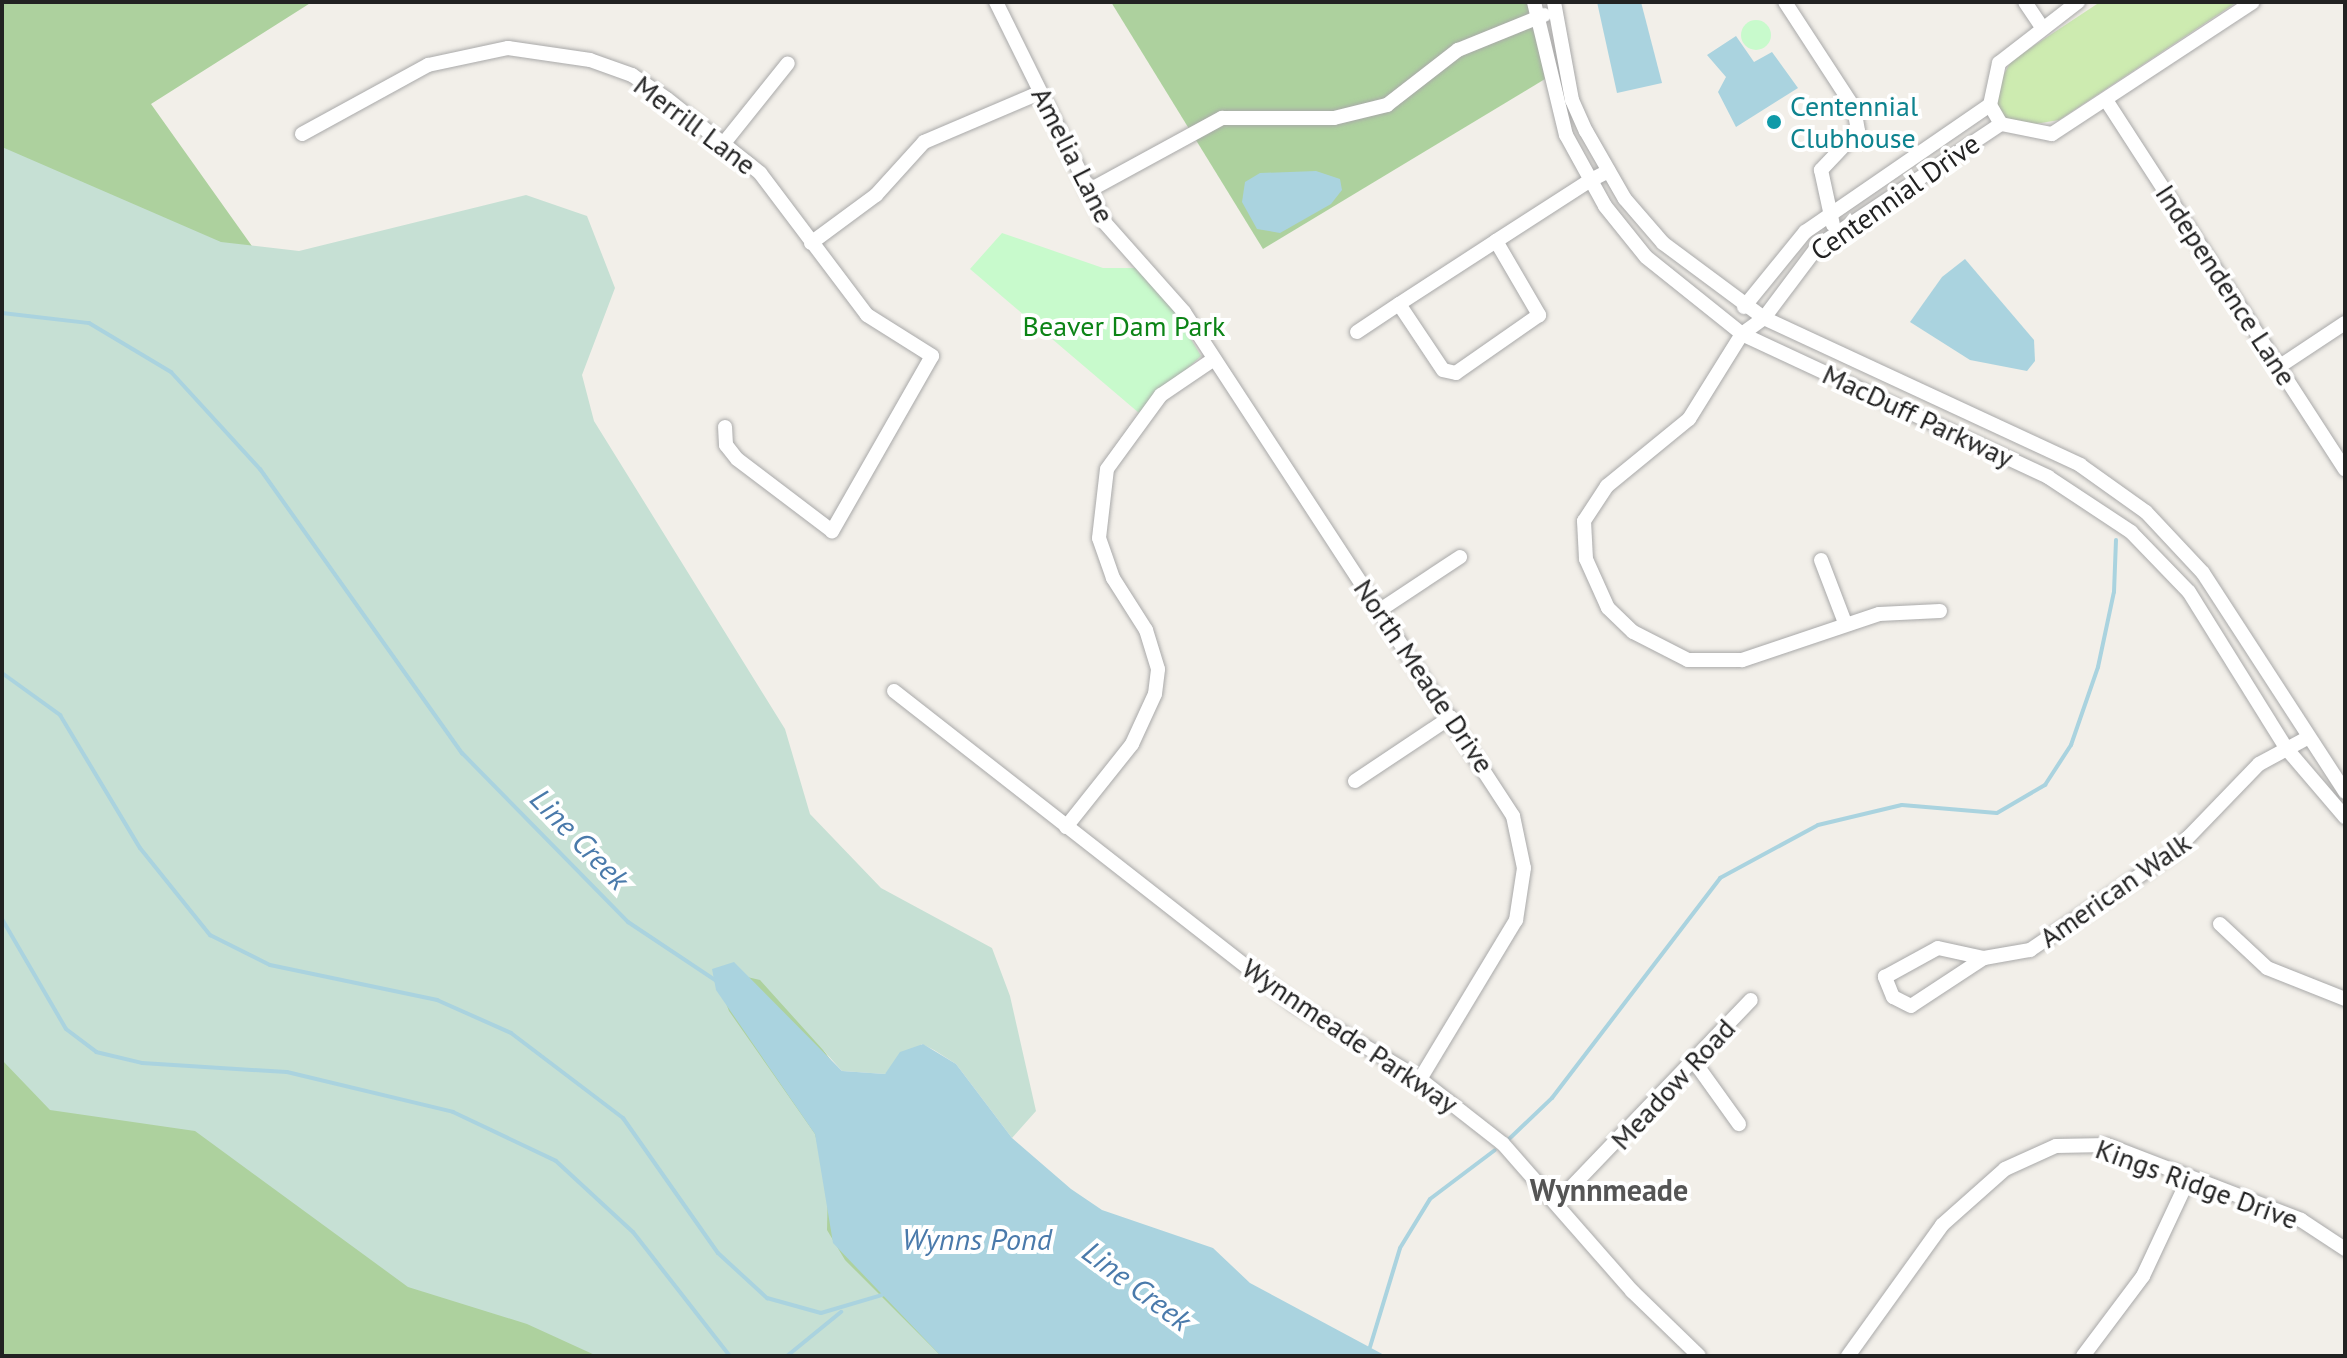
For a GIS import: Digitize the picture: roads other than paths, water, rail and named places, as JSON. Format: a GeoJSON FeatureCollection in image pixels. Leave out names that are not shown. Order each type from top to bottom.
{"type":"FeatureCollection","features":[{"type":"Feature","properties":{"kind":"street","name":"Amelia Lane"},"geometry":{"type":"LineString","coordinates":[[996,2],[1088,191],[1122,246],[1170,295]]}},
{"type":"Feature","properties":{"kind":"street","name":"MacDuff Parkway"},"geometry":{"type":"LineString","coordinates":[[1534,2],[1556,109],[1589,181],[1646,257],[1742,334],[2048,477],[2131,532],[2189,592],[2286,748],[2345,817]]}},
{"type":"Feature","properties":{"kind":"street"},"geometry":{"type":"LineString","coordinates":[[1785,2],[1854,108],[1858,131],[1821,170],[1829,218],[1837,232]]}},
{"type":"Feature","properties":{"kind":"street"},"geometry":{"type":"LineString","coordinates":[[2025,2],[2041,26]]}},
{"type":"Feature","properties":{"kind":"street","name":"Centennial Drive"},"geometry":{"type":"LineString","coordinates":[[1744,307],[1780,258],[1829,218],[1990,105],[1999,63],[2041,26],[2078,2]]}},
{"type":"Feature","properties":{"kind":"street","name":"Centennial Drive"},"geometry":{"type":"LineString","coordinates":[[1764,318],[1794,269],[1837,232],[2001,124],[2052,134],[2253,2]]}},
{"type":"Feature","properties":{"kind":"street"},"geometry":{"type":"LineString","coordinates":[[1088,191],[1222,118],[1334,118],[1387,105],[1458,50],[1536,20],[1555,6]]}},
{"type":"Feature","properties":{"kind":"street","name":"MacDuff Parkway"},"geometry":{"type":"LineString","coordinates":[[1555,6],[1572,100],[1609,171],[1663,243],[1744,307],[2080,465],[2146,512],[2203,573],[2307,738],[2345,792]]}},
{"type":"Feature","properties":{"kind":"street","name":"Merrill Lane"},"geometry":{"type":"LineString","coordinates":[[302,134],[428,65],[508,48],[632,75],[760,173],[867,315],[932,356],[832,531],[737,459],[726,445],[725,427]]}},
{"type":"Feature","properties":{"kind":"street"},"geometry":{"type":"LineString","coordinates":[[724,143],[788,63]]}},
{"type":"Feature","properties":{"kind":"street"},"geometry":{"type":"LineString","coordinates":[[811,243],[876,195],[924,142],[1039,93]]}},
{"type":"Feature","properties":{"kind":"street","name":"Independence Lane"},"geometry":{"type":"LineString","coordinates":[[2106,100],[2345,470]]}},
{"type":"Feature","properties":{"kind":"street"},"geometry":{"type":"LineString","coordinates":[[1990,105],[2001,124]]}},
{"type":"Feature","properties":{"kind":"street"},"geometry":{"type":"LineString","coordinates":[[1357,332],[1609,171]]}},
{"type":"Feature","properties":{"kind":"street"},"geometry":{"type":"LineString","coordinates":[[1399,304],[1443,370],[1456,373],[1539,315],[1496,241]]}},
{"type":"Feature","properties":{"kind":"street","name":"North Meade Drive"},"geometry":{"type":"LineString","coordinates":[[1170,295],[1451,717],[1513,816],[1523,890],[1516,920],[1420,1079]]}},
{"type":"Feature","properties":{"kind":"street"},"geometry":{"type":"LineString","coordinates":[[1742,334],[1744,307]]}},
{"type":"Feature","properties":{"kind":"street"},"geometry":{"type":"LineString","coordinates":[[1764,318],[1742,334],[1689,419],[1597,497],[1584,521],[1591,575],[1621,622],[1688,660],[1742,660],[1845,623],[1940,611]]}},
{"type":"Feature","properties":{"kind":"street"},"geometry":{"type":"LineString","coordinates":[[2280,366],[2345,323]]}},
{"type":"Feature","properties":{"kind":"street"},"geometry":{"type":"LineString","coordinates":[[1066,827],[1132,744],[1155,694],[1158,669],[1146,630],[1113,578],[1099,538],[1107,469],[1161,395],[1214,359]]}},
{"type":"Feature","properties":{"kind":"street"},"geometry":{"type":"LineString","coordinates":[[1380,610],[1460,557]]}},
{"type":"Feature","properties":{"kind":"street"},"geometry":{"type":"LineString","coordinates":[[1821,560],[1845,623]]}},
{"type":"Feature","properties":{"kind":"street","name":"Wynnmeade Parkway"},"geometry":{"type":"LineString","coordinates":[[894,691],[1294,1004],[1420,1079],[1503,1144],[1559,1200],[1632,1291],[1699,1356]]}},
{"type":"Feature","properties":{"kind":"street"},"geometry":{"type":"LineString","coordinates":[[1355,781],[1451,717]]}},
{"type":"Feature","properties":{"kind":"street","name":"American Walk"},"geometry":{"type":"LineString","coordinates":[[1984,958],[1911,1006],[1893,997],[1885,977],[1938,948],[1984,958],[2030,950],[2174,852],[2237,784],[2286,748],[2307,738]]}},
{"type":"Feature","properties":{"kind":"street"},"geometry":{"type":"LineString","coordinates":[[2220,924],[2267,968],[2345,999]]}},
{"type":"Feature","properties":{"kind":"street","name":"Meadow Road"},"geometry":{"type":"LineString","coordinates":[[1559,1200],[1696,1064],[1751,1000]]}},
{"type":"Feature","properties":{"kind":"street"},"geometry":{"type":"LineString","coordinates":[[1696,1064],[1739,1124]]}},
{"type":"Feature","properties":{"kind":"street","name":"Kings Ridge Drive"},"geometry":{"type":"LineString","coordinates":[[1848,1356],[1942,1225],[2020,1159],[2088,1143],[2301,1220],[2345,1249]]}},
{"type":"Feature","properties":{"kind":"street"},"geometry":{"type":"LineString","coordinates":[[2083,1356],[2143,1276],[2188,1180]]}},
{"type":"Feature","properties":{"kind":"water"},"geometry":{"type":"Polygon","coordinates":[[[1597,2],[1641,2],[1662,83],[1617,93],[1597,2]]]}},
{"type":"Feature","properties":{"kind":"water"},"geometry":{"type":"Polygon","coordinates":[[[1736,36],[1754,62],[1772,52],[1798,88],[1736,127],[1718,92],[1726,77],[1707,55],[1736,36]]]}},
{"type":"Feature","properties":{"kind":"water"},"geometry":{"type":"Polygon","coordinates":[[[1316,171],[1340,179],[1342,190],[1331,204],[1280,233],[1257,229],[1242,202],[1245,182],[1260,173],[1316,171]]]}},
{"type":"Feature","properties":{"kind":"water"},"geometry":{"type":"Polygon","coordinates":[[[1965,259],[2034,340],[2035,361],[2027,371],[1970,360],[1910,322],[1942,277],[1965,259]]]}},
{"type":"Feature","properties":{"kind":"water","name":"Wynns Pond"},"geometry":{"type":"Polygon","coordinates":[[[734,962],[842,1071],[885,1074],[900,1052],[923,1044],[956,1064],[1012,1138],[1071,1189],[1102,1210],[1213,1248],[1250,1283],[1386,1356],[941,1356],[833,1243],[815,1134],[716,990],[712,969],[734,962]]]}},
{"type":"Feature","properties":{"kind":"waterway","name":"Line Creek"},"geometry":{"type":"LineString","coordinates":[[2,313],[89,323],[171,372],[260,469],[462,753],[628,922],[718,982]]}},
{"type":"Feature","properties":{"kind":"waterway"},"geometry":{"type":"LineString","coordinates":[[1508,1140],[1552,1098],[1720,878],[1818,825],[1902,805],[1997,813],[2045,785],[2071,745],[2098,667],[2114,592],[2116,540]]}},
{"type":"Feature","properties":{"kind":"waterway"},"geometry":{"type":"LineString","coordinates":[[2,673],[60,715],[140,848],[210,935],[270,965],[437,1000],[511,1033],[623,1118],[718,1253],[767,1298],[821,1313],[882,1295]]}},
{"type":"Feature","properties":{"kind":"waterway"},"geometry":{"type":"LineString","coordinates":[[2,919],[66,1029],[96,1052],[142,1063],[287,1072],[453,1112],[556,1161],[633,1232],[730,1356]]}},
{"type":"Feature","properties":{"kind":"waterway"},"geometry":{"type":"LineString","coordinates":[[1370,1347],[1400,1248],[1430,1199],[1495,1150]]}},
{"type":"Feature","properties":{"kind":"waterway"},"geometry":{"type":"LineString","coordinates":[[787,1356],[841,1312]]}},
{"type":"Feature","properties":{"kind":"place","name":"Centennial Clubhouse"},"geometry":{"type":"Point","coordinates":[1774,122]}},
{"type":"Feature","properties":{"kind":"district","name":"Wynnmeade"},"geometry":{"type":"Point","coordinates":[1609,1190]}},
{"type":"Feature","properties":{"kind":"park label","name":"Beaver Dam Park"},"geometry":{"type":"Point","coordinates":[1124,326]}}]}
